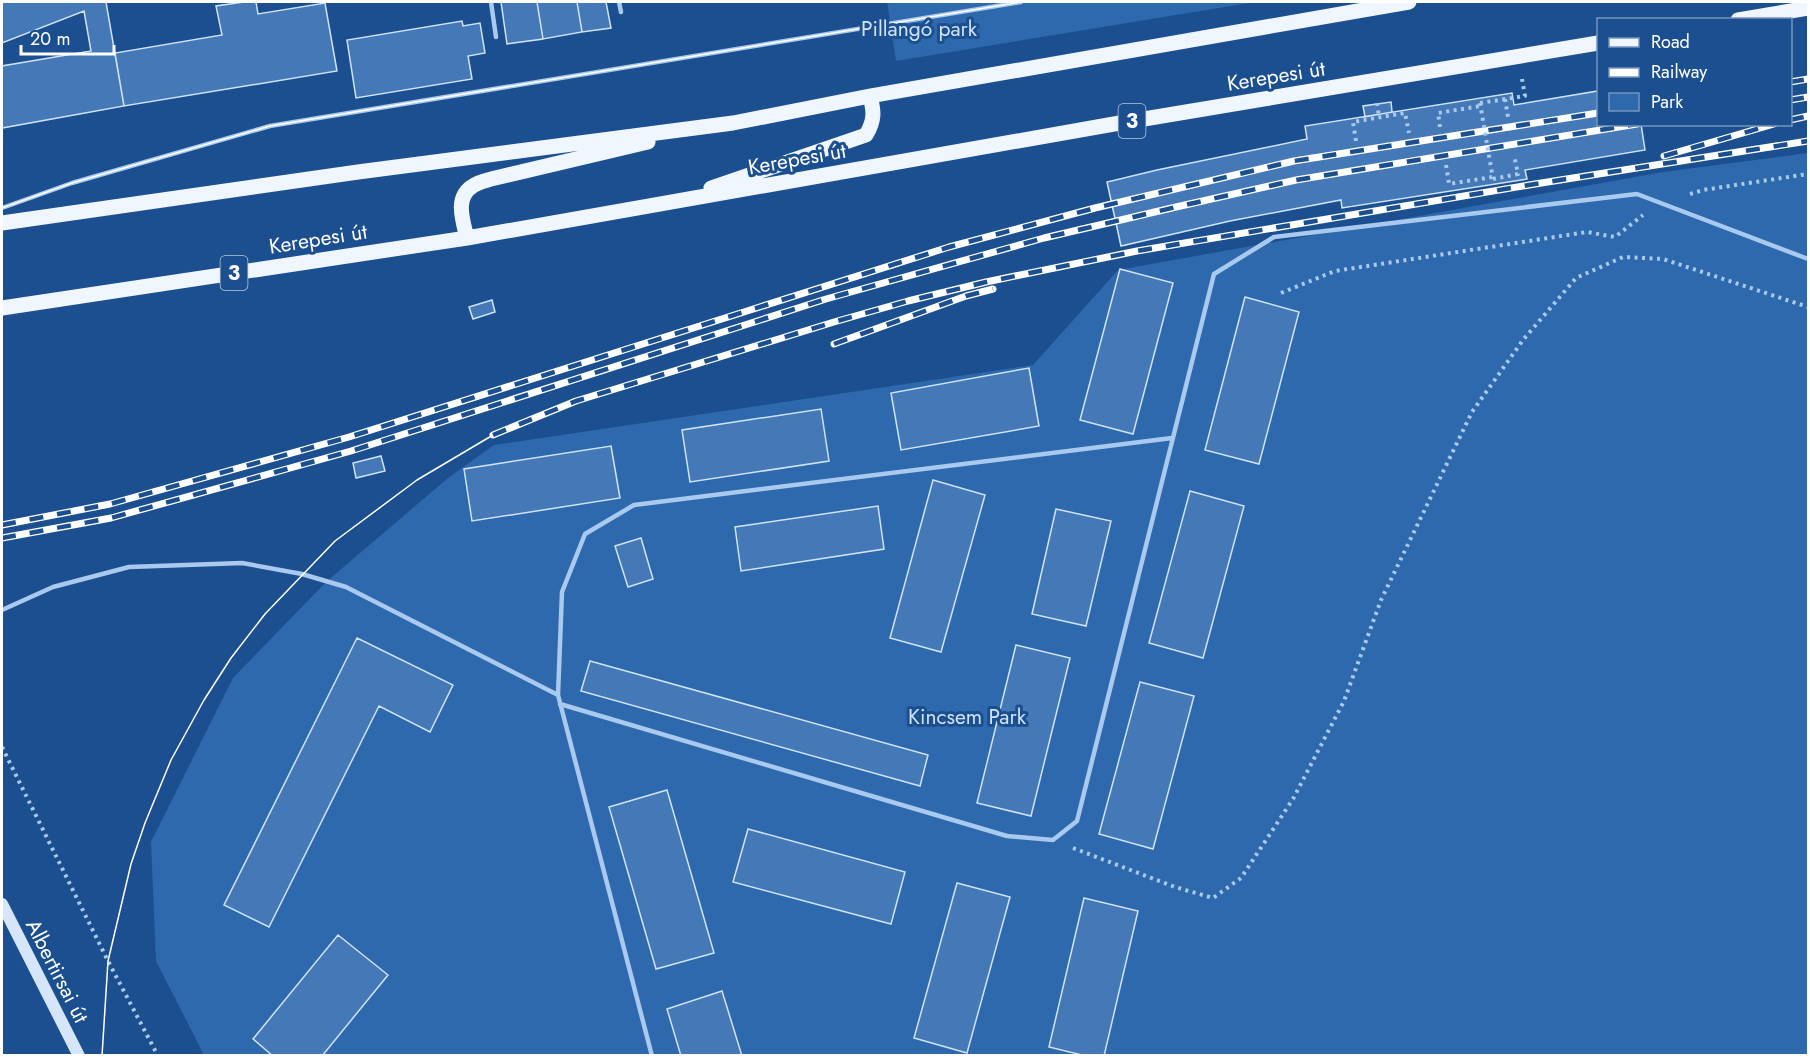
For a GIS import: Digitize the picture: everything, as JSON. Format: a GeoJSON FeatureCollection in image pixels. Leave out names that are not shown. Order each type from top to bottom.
{"type":"FeatureCollection","features":[{"type":"Feature","properties":{"kind":"main road"},"geometry":{"type":"LineString","coordinates":[[467,238],[462,217],[462,199],[472,186],[491,179],[733,123],[870,96],[1409,2]]}},
{"type":"Feature","properties":{"kind":"main road"},"geometry":{"type":"LineString","coordinates":[[1750,18],[1809,8]]}},
{"type":"Feature","properties":{"kind":"main road","name":"Kerepesi út"},"geometry":{"type":"LineString","coordinates":[[2,308],[467,238],[1114,124],[1597,43]]}},
{"type":"Feature","properties":{"kind":"main road"},"geometry":{"type":"LineString","coordinates":[[666,203],[866,135],[873,124],[874,112],[870,96]]}},
{"type":"Feature","properties":{"kind":"main road"},"geometry":{"type":"LineString","coordinates":[[2,223],[358,172],[733,123]]}},
{"type":"Feature","properties":{"kind":"street","name":"Albertirsai út"},"geometry":{"type":"LineString","coordinates":[[2,904],[79,1056]]}},
{"type":"Feature","properties":{"kind":"lane"},"geometry":{"type":"LineString","coordinates":[[491,2],[496,37]]}},
{"type":"Feature","properties":{"kind":"lane"},"geometry":{"type":"LineString","coordinates":[[619,2],[621,12]]}},
{"type":"Feature","properties":{"kind":"lane"},"geometry":{"type":"LineString","coordinates":[[2,207],[72,183],[270,126],[1021,2]]}},
{"type":"Feature","properties":{"kind":"lane"},"geometry":{"type":"LineString","coordinates":[[560,704],[1007,837],[1053,840],[1077,820],[1214,274],[1274,237],[1637,194],[1809,259]]}},
{"type":"Feature","properties":{"kind":"lane"},"geometry":{"type":"LineString","coordinates":[[651,1056],[558,695],[562,592],[585,534],[634,505],[1172,438]]}},
{"type":"Feature","properties":{"kind":"lane"},"geometry":{"type":"LineString","coordinates":[[2,610],[53,587],[129,567],[243,563],[302,574],[346,587],[558,695]]}},
{"type":"Feature","properties":{"kind":"path"},"geometry":{"type":"LineString","coordinates":[[1440,127],[1437,113],[1525,96],[1522,76]]}},
{"type":"Feature","properties":{"kind":"path"},"geometry":{"type":"LineString","coordinates":[[1505,99],[1508,117]]}},
{"type":"Feature","properties":{"kind":"path"},"geometry":{"type":"LineString","coordinates":[[1376,100],[1379,117]]}},
{"type":"Feature","properties":{"kind":"path"},"geometry":{"type":"LineString","coordinates":[[1480,105],[1492,178]]}},
{"type":"Feature","properties":{"kind":"path"},"geometry":{"type":"LineString","coordinates":[[1356,141],[1353,122],[1405,113],[1409,133]]}},
{"type":"Feature","properties":{"kind":"path"},"geometry":{"type":"LineString","coordinates":[[1446,165],[1449,184],[1492,178],[1518,174],[1514,155]]}},
{"type":"Feature","properties":{"kind":"path"},"geometry":{"type":"LineString","coordinates":[[1281,293],[1335,271],[1587,232],[1615,237],[1660,202],[1703,190],[1809,174]]}},
{"type":"Feature","properties":{"kind":"path"},"geometry":{"type":"LineString","coordinates":[[1053,840],[1175,887],[1213,898],[1241,878],[1293,800],[1344,701],[1381,600],[1472,412],[1523,340],[1576,278],[1623,257],[1664,260],[1809,307]]}},
{"type":"Feature","properties":{"kind":"path"},"geometry":{"type":"LineString","coordinates":[[2,747],[108,961],[158,1056]]}},
{"type":"Feature","properties":{"kind":"green space","name":"Pillangó park"},"geometry":{"type":"Polygon","coordinates":[[[887,2],[1255,2],[896,61],[887,2]]]}},
{"type":"Feature","properties":{"kind":"green space","name":"Kincsem Park"},"geometry":{"type":"Polygon","coordinates":[[[1808,153],[1808,1055],[204,1055],[156,961],[151,842],[233,678],[326,582],[448,478],[494,445],[1033,365],[1118,270],[1663,172],[1808,153]]]}},
{"type":"Feature","properties":{"kind":"building"},"geometry":{"type":"Polygon","coordinates":[[[2,2],[106,2],[124,106],[2,128],[2,66],[91,51],[84,11],[2,43],[2,2]]]}},
{"type":"Feature","properties":{"kind":"building"},"geometry":{"type":"Polygon","coordinates":[[[256,2],[258,14],[325,3],[337,71],[124,106],[115,53],[222,35],[216,6],[256,2]]]}},
{"type":"Feature","properties":{"kind":"building"},"geometry":{"type":"Polygon","coordinates":[[[501,2],[537,2],[543,39],[507,44],[501,2]]]}},
{"type":"Feature","properties":{"kind":"building"},"geometry":{"type":"Polygon","coordinates":[[[537,2],[577,2],[582,32],[543,39],[537,2]]]}},
{"type":"Feature","properties":{"kind":"building"},"geometry":{"type":"Polygon","coordinates":[[[577,2],[606,2],[611,28],[582,32],[577,2]]]}},
{"type":"Feature","properties":{"kind":"building"},"geometry":{"type":"Polygon","coordinates":[[[462,21],[463,26],[480,23],[485,53],[468,56],[472,79],[356,98],[347,40],[462,21]]]}},
{"type":"Feature","properties":{"kind":"building"},"geometry":{"type":"Polygon","coordinates":[[[1597,91],[1597,126],[1641,126],[1645,150],[1525,170],[1527,179],[1342,208],[1341,200],[1230,221],[1121,246],[1107,182],[1307,139],[1305,126],[1512,93],[1514,105],[1597,91]]]}},
{"type":"Feature","properties":{"kind":"building"},"geometry":{"type":"Polygon","coordinates":[[[1391,102],[1392,112],[1365,117],[1363,106],[1391,102]]]}},
{"type":"Feature","properties":{"kind":"building"},"geometry":{"type":"Polygon","coordinates":[[[1120,269],[1173,283],[1133,434],[1080,420],[1120,269]]]}},
{"type":"Feature","properties":{"kind":"building"},"geometry":{"type":"Polygon","coordinates":[[[1245,297],[1299,312],[1259,464],[1205,450],[1245,297]]]}},
{"type":"Feature","properties":{"kind":"building"},"geometry":{"type":"Polygon","coordinates":[[[492,300],[495,312],[473,319],[469,307],[492,300]]]}},
{"type":"Feature","properties":{"kind":"building"},"geometry":{"type":"Polygon","coordinates":[[[1029,368],[1039,426],[901,450],[891,393],[1029,368]]]}},
{"type":"Feature","properties":{"kind":"building"},"geometry":{"type":"Polygon","coordinates":[[[821,409],[829,461],[690,482],[682,430],[821,409]]]}},
{"type":"Feature","properties":{"kind":"building"},"geometry":{"type":"Polygon","coordinates":[[[611,446],[620,498],[472,521],[464,469],[611,446]]]}},
{"type":"Feature","properties":{"kind":"building"},"geometry":{"type":"Polygon","coordinates":[[[381,456],[385,471],[356,478],[353,463],[381,456]]]}},
{"type":"Feature","properties":{"kind":"building"},"geometry":{"type":"Polygon","coordinates":[[[933,480],[985,495],[941,652],[890,638],[933,480]]]}},
{"type":"Feature","properties":{"kind":"building"},"geometry":{"type":"Polygon","coordinates":[[[1190,491],[1244,506],[1203,658],[1149,643],[1190,491]]]}},
{"type":"Feature","properties":{"kind":"building"},"geometry":{"type":"Polygon","coordinates":[[[878,506],[884,549],[741,571],[735,527],[878,506]]]}},
{"type":"Feature","properties":{"kind":"building"},"geometry":{"type":"Polygon","coordinates":[[[1056,509],[1111,521],[1086,626],[1032,614],[1056,509]]]}},
{"type":"Feature","properties":{"kind":"building"},"geometry":{"type":"Polygon","coordinates":[[[641,538],[653,579],[628,587],[615,546],[641,538]]]}},
{"type":"Feature","properties":{"kind":"building"},"geometry":{"type":"Polygon","coordinates":[[[357,638],[453,685],[430,732],[379,706],[269,927],[224,905],[357,638]]]}},
{"type":"Feature","properties":{"kind":"building"},"geometry":{"type":"Polygon","coordinates":[[[1016,645],[1070,658],[1031,816],[977,803],[1016,645]]]}},
{"type":"Feature","properties":{"kind":"building"},"geometry":{"type":"Polygon","coordinates":[[[590,661],[928,755],[920,786],[581,691],[590,661]]]}},
{"type":"Feature","properties":{"kind":"building"},"geometry":{"type":"Polygon","coordinates":[[[1140,682],[1194,696],[1153,849],[1099,834],[1140,682]]]}},
{"type":"Feature","properties":{"kind":"building"},"geometry":{"type":"Polygon","coordinates":[[[667,790],[714,953],[656,969],[609,807],[667,790]]]}},
{"type":"Feature","properties":{"kind":"building"},"geometry":{"type":"Polygon","coordinates":[[[748,829],[905,872],[891,924],[733,882],[748,829]]]}},
{"type":"Feature","properties":{"kind":"building"},"geometry":{"type":"Polygon","coordinates":[[[957,883],[1010,897],[967,1053],[914,1038],[957,883]]]}},
{"type":"Feature","properties":{"kind":"building"},"geometry":{"type":"Polygon","coordinates":[[[1084,898],[1138,911],[1104,1056],[1086,1056],[1049,1047],[1084,898]]]}},
{"type":"Feature","properties":{"kind":"building"},"geometry":{"type":"Polygon","coordinates":[[[338,935],[388,975],[322,1056],[273,1056],[253,1039],[338,935]]]}},
{"type":"Feature","properties":{"kind":"building"},"geometry":{"type":"Polygon","coordinates":[[[722,991],[742,1056],[681,1056],[667,1009],[722,991]]]}},
{"type":"Feature","properties":{"kind":"tram line"},"geometry":{"type":"LineString","coordinates":[[2,208],[72,183],[270,126],[1021,2]]}},
{"type":"Feature","properties":{"kind":"tram line"},"geometry":{"type":"LineString","coordinates":[[102,1056],[108,961],[131,864],[171,760],[204,700],[231,658],[265,614],[335,541],[417,480],[493,435]]}},
{"type":"Feature","properties":{"kind":"railway"},"geometry":{"type":"LineString","coordinates":[[1792,82],[1808,79]]}},
{"type":"Feature","properties":{"kind":"railway"},"geometry":{"type":"LineString","coordinates":[[1792,100],[1808,97]]}},
{"type":"Feature","properties":{"kind":"railway"},"geometry":{"type":"LineString","coordinates":[[2,525],[110,504],[349,437],[949,247],[1095,208],[1294,161],[1597,113]]}},
{"type":"Feature","properties":{"kind":"railway"},"geometry":{"type":"LineString","coordinates":[[1792,120],[1808,116]]}},
{"type":"Feature","properties":{"kind":"railway"},"geometry":{"type":"LineString","coordinates":[[2,538],[111,518],[351,451],[826,299],[1044,238],[1296,180],[1625,126]]}},
{"type":"Feature","properties":{"kind":"railway"},"geometry":{"type":"LineString","coordinates":[[1664,156],[1767,126]]}},
{"type":"Feature","properties":{"kind":"railway"},"geometry":{"type":"LineString","coordinates":[[493,435],[576,401],[834,322],[986,282],[1137,251],[1808,141]]}},
{"type":"Feature","properties":{"kind":"railway"},"geometry":{"type":"LineString","coordinates":[[834,344],[966,296],[993,289]]}}]}
